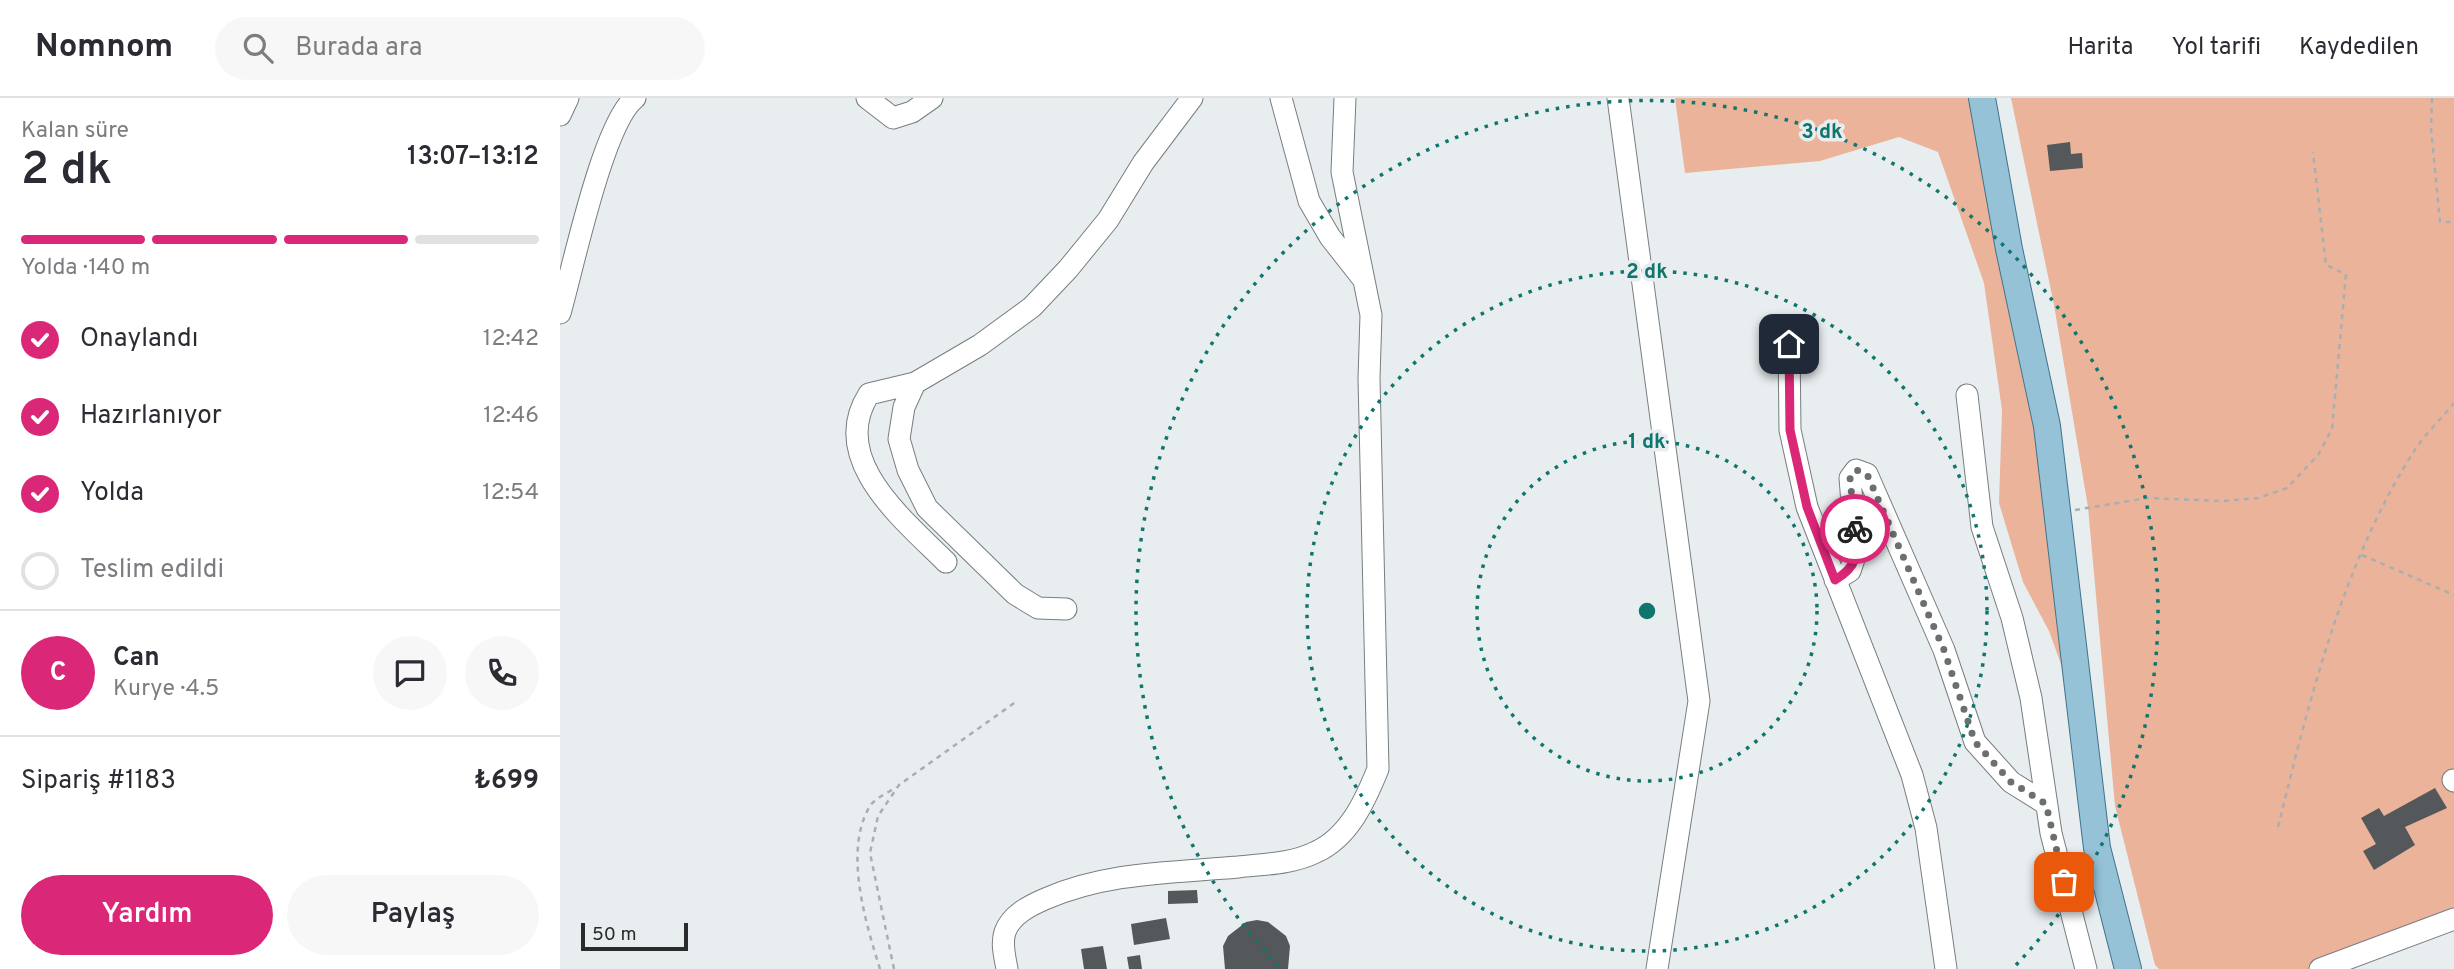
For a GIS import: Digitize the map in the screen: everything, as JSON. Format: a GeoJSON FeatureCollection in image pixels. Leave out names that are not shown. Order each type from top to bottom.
{"type":"FeatureCollection","features":[{"type":"Feature","properties":{"kind":"main road"},"geometry":{"type":"LineString","coordinates":[[1982,98],[2009,249],[2048,426],[2097,848],[2128,969]]}},
{"type":"Feature","properties":{"kind":"main road"},"geometry":{"type":"LineString","coordinates":[[1998,98],[2076,510],[2112,843],[2142,969]]}},
{"type":"Feature","properties":{"kind":"lane"},"geometry":{"type":"LineString","coordinates":[[560,115],[568,98]]}},
{"type":"Feature","properties":{"kind":"lane"},"geometry":{"type":"LineString","coordinates":[[560,313],[569,253],[610,134],[625,106],[635,98]]}},
{"type":"Feature","properties":{"kind":"lane"},"geometry":{"type":"LineString","coordinates":[[867,98],[893,118],[912,112],[932,98]]}},
{"type":"Feature","properties":{"kind":"lane"},"geometry":{"type":"LineString","coordinates":[[946,562],[895,511],[867,477],[857,438],[859,410],[869,394],[915,383],[980,345],[1032,307],[1108,220],[1143,163],[1192,98]]}},
{"type":"Feature","properties":{"kind":"lane"},"geometry":{"type":"LineString","coordinates":[[1281,98],[1309,201],[1331,237],[1366,283]]}},
{"type":"Feature","properties":{"kind":"lane"},"geometry":{"type":"LineString","coordinates":[[1007,969],[1003,946],[1006,931],[1025,908],[1071,887],[1110,877],[1284,862],[1317,852],[1341,833],[1363,805],[1378,769],[1369,378],[1372,341],[1366,283],[1342,172],[1345,98]]}},
{"type":"Feature","properties":{"kind":"lane"},"geometry":{"type":"LineString","coordinates":[[1618,98],[1699,701],[1657,969]]}},
{"type":"Feature","properties":{"kind":"lane"},"geometry":{"type":"LineString","coordinates":[[1789,344],[1790,430],[1807,507],[1912,775],[1926,828],[1946,969]]}},
{"type":"Feature","properties":{"kind":"lane"},"geometry":{"type":"LineString","coordinates":[[915,383],[904,407],[899,439],[908,470],[927,508],[1015,594],[1038,608],[1066,609]]}},
{"type":"Feature","properties":{"kind":"lane"},"geometry":{"type":"LineString","coordinates":[[1967,395],[1982,527],[2012,618],[2031,698],[2051,833],[2086,969]]}},
{"type":"Feature","properties":{"kind":"lane"},"geometry":{"type":"LineString","coordinates":[[1835,580],[1850,571],[1856,553],[1850,478],[1856,470],[1867,474],[1944,650],[1975,742],[2011,782],[2046,804]]}},
{"type":"Feature","properties":{"kind":"lane"},"geometry":{"type":"LineString","coordinates":[[2320,969],[2454,919]]}},
{"type":"Feature","properties":{"kind":"path"},"geometry":{"type":"LineString","coordinates":[[2432,98],[2431,128],[2440,222],[2454,222]]}},
{"type":"Feature","properties":{"kind":"path"},"geometry":{"type":"LineString","coordinates":[[2076,510],[2147,498],[2223,501],[2258,498],[2287,488],[2318,456],[2332,429],[2346,274],[2326,265],[2314,152]]}},
{"type":"Feature","properties":{"kind":"path"},"geometry":{"type":"LineString","coordinates":[[2278,827],[2303,724],[2362,555],[2382,509],[2417,447],[2454,403]]}},
{"type":"Feature","properties":{"kind":"path"},"geometry":{"type":"LineString","coordinates":[[2362,555],[2454,595]]}},
{"type":"Feature","properties":{"kind":"path"},"geometry":{"type":"LineString","coordinates":[[880,969],[863,906],[858,870],[862,824],[872,804],[1017,701]]}},
{"type":"Feature","properties":{"kind":"path"},"geometry":{"type":"LineString","coordinates":[[894,969],[870,853],[878,816],[899,785]]}},
{"type":"Feature","properties":{"kind":"shaded area"},"geometry":{"type":"Polygon","coordinates":[[[1675,98],[1978,98],[2009,253],[2073,697],[2049,631],[2023,582],[1999,503],[2002,410],[1984,283],[1938,152],[1899,137],[1820,161],[1685,173],[1675,98]]]}},
{"type":"Feature","properties":{"kind":"shaded area"},"geometry":{"type":"Polygon","coordinates":[[[2011,98],[2454,98],[2454,919],[2320,969],[2159,969],[2155,965],[2115,806],[2088,507],[2054,305],[2011,98]]]}},
{"type":"Feature","properties":{"kind":"building"},"geometry":{"type":"Polygon","coordinates":[[[2070,142],[2071,154],[2082,153],[2083,168],[2050,171],[2047,145],[2070,142]]]}},
{"type":"Feature","properties":{"kind":"building"},"geometry":{"type":"Polygon","coordinates":[[[2435,788],[2447,808],[2405,827],[2415,845],[2374,870],[2363,851],[2376,844],[2361,818],[2379,808],[2384,816],[2435,788]]]}},
{"type":"Feature","properties":{"kind":"building"},"geometry":{"type":"Polygon","coordinates":[[[1197,890],[1198,903],[1168,904],[1168,891],[1197,890]]]}},
{"type":"Feature","properties":{"kind":"building"},"geometry":{"type":"Polygon","coordinates":[[[1166,918],[1170,939],[1134,945],[1131,924],[1166,918]]]}},
{"type":"Feature","properties":{"kind":"building"},"geometry":{"type":"Polygon","coordinates":[[[1246,922],[1268,922],[1286,936],[1290,946],[1288,969],[1225,969],[1223,946],[1228,936],[1246,922]]]}},
{"type":"Feature","properties":{"kind":"building"},"geometry":{"type":"Polygon","coordinates":[[[1103,946],[1107,969],[1084,969],[1081,949],[1103,946]]]}},
{"type":"Feature","properties":{"kind":"building"},"geometry":{"type":"Polygon","coordinates":[[[1140,955],[1142,969],[1129,969],[1127,957],[1140,955]]]}},
{"type":"Feature","properties":{"kind":"way so far"},"geometry":{"type":"LineString","coordinates":[[1855,529],[1850,502],[1850,478],[1856,470],[1867,474],[1944,650],[1975,742],[1989,761],[2011,782],[2046,804],[2064,882]]}},
{"type":"Feature","properties":{"kind":"route"},"geometry":{"type":"LineString","coordinates":[[1789,344],[1790,430],[1807,507],[1835,580],[1850,571],[1856,553],[1855,529]]}}]}
